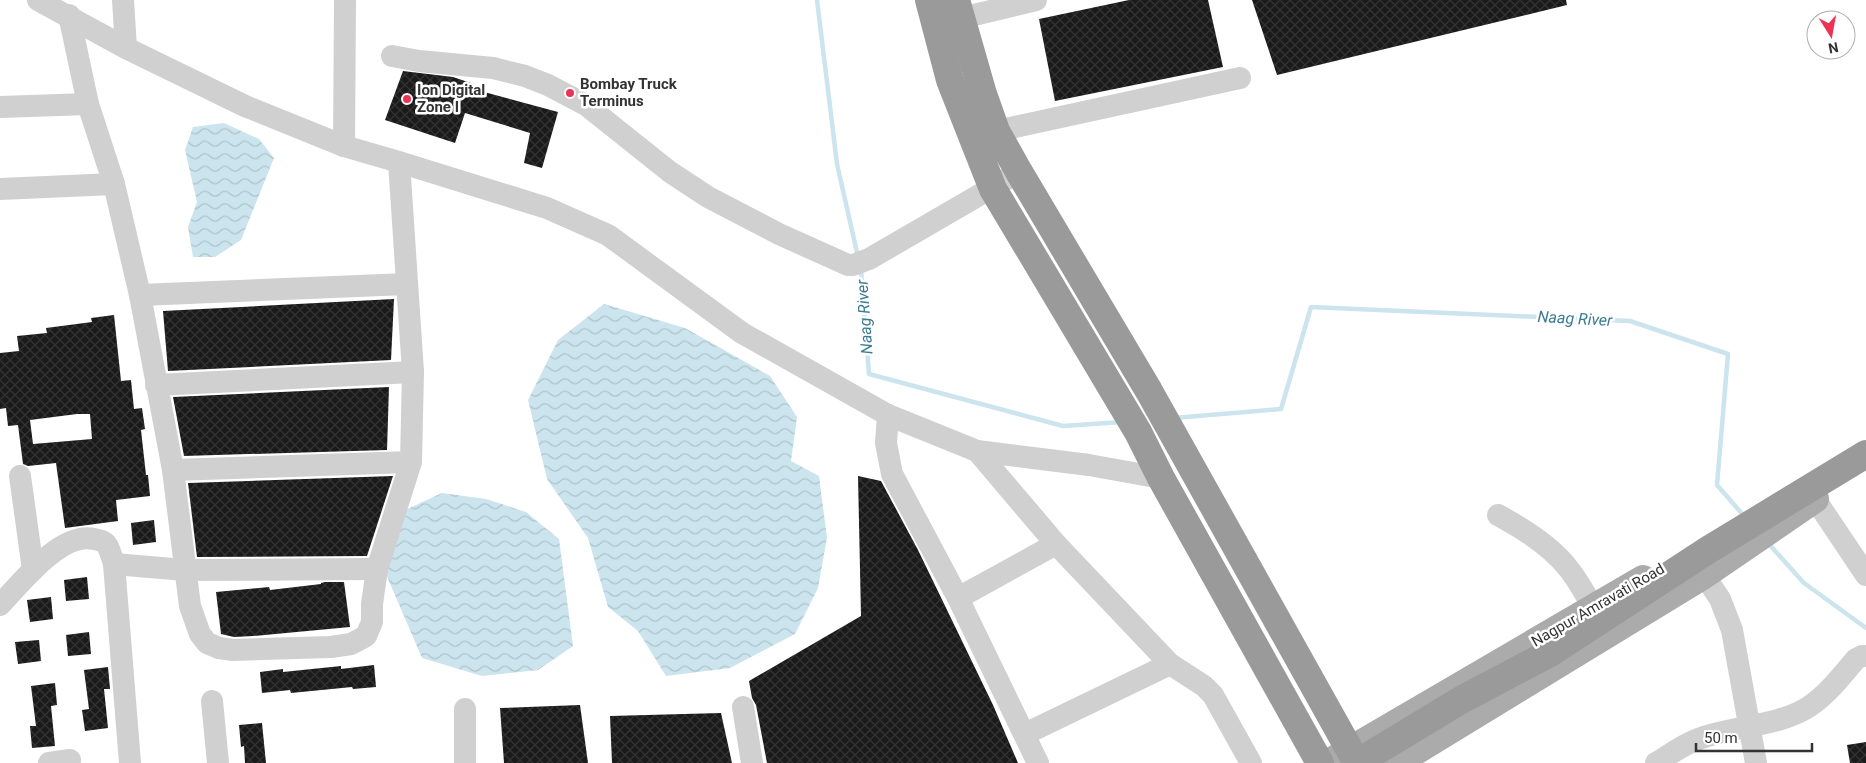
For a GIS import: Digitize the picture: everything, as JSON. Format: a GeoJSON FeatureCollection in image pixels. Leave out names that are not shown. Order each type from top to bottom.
{"type":"FeatureCollection","features":[{"type":"Feature","properties":{"kind":"highway"},"geometry":{"type":"LineString","coordinates":[[958,9],[996,131],[1164,418],[1348,760],[1550,653],[1708,550],[1866,454]]}},
{"type":"Feature","properties":{"kind":"highway"},"geometry":{"type":"LineString","coordinates":[[932,12],[950,80],[993,189],[1132,422],[1161,478],[1320,763]]}},
{"type":"Feature","properties":{"kind":"main road","name":"Nagpur Amravati Road"},"geometry":{"type":"LineString","coordinates":[[1396,763],[1704,575],[1753,526],[1866,443]]}},
{"type":"Feature","properties":{"kind":"main road","name":"Nagpur Amravati Road"},"geometry":{"type":"LineString","coordinates":[[1348,760],[1593,607],[1686,554],[1815,499],[1866,467]]}},
{"type":"Feature","properties":{"kind":"street"},"geometry":{"type":"LineString","coordinates":[[38,0],[69,15],[126,48],[245,106],[344,146],[547,208],[608,235],[742,333],[888,415],[977,451],[1089,464],[1161,478]]}},
{"type":"Feature","properties":{"kind":"street"},"geometry":{"type":"LineString","coordinates":[[123,0],[126,48]]}},
{"type":"Feature","properties":{"kind":"street"},"geometry":{"type":"LineString","coordinates":[[344,146],[345,0]]}},
{"type":"Feature","properties":{"kind":"street"},"geometry":{"type":"LineString","coordinates":[[932,12],[1036,0]]}},
{"type":"Feature","properties":{"kind":"street"},"geometry":{"type":"LineString","coordinates":[[69,15],[88,104],[114,184],[140,295],[174,470],[190,606],[200,634],[207,643],[219,648],[233,650],[331,647],[351,644],[366,636],[372,622],[372,604],[377,569],[411,462],[413,372],[399,162]]}},
{"type":"Feature","properties":{"kind":"street"},"geometry":{"type":"LineString","coordinates":[[392,56],[420,61],[493,68],[525,76],[548,85],[586,105],[670,172],[708,197],[779,234],[848,264],[859,263],[993,189],[1019,172]]}},
{"type":"Feature","properties":{"kind":"street"},"geometry":{"type":"LineString","coordinates":[[996,131],[1240,78]]}},
{"type":"Feature","properties":{"kind":"street"},"geometry":{"type":"LineString","coordinates":[[0,107],[88,104]]}},
{"type":"Feature","properties":{"kind":"street"},"geometry":{"type":"LineString","coordinates":[[0,189],[114,184]]}},
{"type":"Feature","properties":{"kind":"street"},"geometry":{"type":"LineString","coordinates":[[140,295],[408,284]]}},
{"type":"Feature","properties":{"kind":"street"},"geometry":{"type":"LineString","coordinates":[[156,385],[413,372]]}},
{"type":"Feature","properties":{"kind":"street"},"geometry":{"type":"LineString","coordinates":[[888,415],[886,443],[892,474],[958,598],[1026,734],[1038,763]]}},
{"type":"Feature","properties":{"kind":"street"},"geometry":{"type":"LineString","coordinates":[[977,451],[1056,544],[1170,664],[1204,686],[1213,695],[1251,763]]}},
{"type":"Feature","properties":{"kind":"street"},"geometry":{"type":"LineString","coordinates":[[174,470],[411,462]]}},
{"type":"Feature","properties":{"kind":"street"},"geometry":{"type":"LineString","coordinates":[[20,476],[33,570]]}},
{"type":"Feature","properties":{"kind":"street"},"geometry":{"type":"LineString","coordinates":[[1815,499],[1866,575]]}},
{"type":"Feature","properties":{"kind":"street"},"geometry":{"type":"LineString","coordinates":[[1498,515],[1520,527],[1545,546],[1568,568],[1593,607]]}},
{"type":"Feature","properties":{"kind":"street"},"geometry":{"type":"LineString","coordinates":[[0,605],[33,570],[74,540],[89,538],[102,541],[107,546],[114,564],[130,763]]}},
{"type":"Feature","properties":{"kind":"street"},"geometry":{"type":"LineString","coordinates":[[958,598],[1056,544]]}},
{"type":"Feature","properties":{"kind":"street"},"geometry":{"type":"LineString","coordinates":[[1686,554],[1704,575],[1720,599],[1732,630],[1756,763]]}},
{"type":"Feature","properties":{"kind":"street"},"geometry":{"type":"LineString","coordinates":[[114,564],[186,570],[377,569]]}},
{"type":"Feature","properties":{"kind":"street"},"geometry":{"type":"LineString","coordinates":[[1656,763],[1693,740],[1711,734],[1750,727],[1796,713],[1809,707],[1856,660],[1866,656]]}},
{"type":"Feature","properties":{"kind":"street"},"geometry":{"type":"LineString","coordinates":[[1026,734],[1170,664]]}},
{"type":"Feature","properties":{"kind":"street"},"geometry":{"type":"LineString","coordinates":[[212,701],[218,763]]}},
{"type":"Feature","properties":{"kind":"street"},"geometry":{"type":"LineString","coordinates":[[743,708],[752,763]]}},
{"type":"Feature","properties":{"kind":"street"},"geometry":{"type":"LineString","coordinates":[[465,709],[465,763]]}},
{"type":"Feature","properties":{"kind":"water"},"geometry":{"type":"Polygon","coordinates":[[[224,123],[259,139],[274,158],[241,240],[215,257],[193,257],[188,227],[197,202],[185,150],[193,127],[224,123]]]}},
{"type":"Feature","properties":{"kind":"water"},"geometry":{"type":"Polygon","coordinates":[[[604,304],[685,328],[770,376],[797,417],[791,461],[819,476],[827,538],[818,588],[795,634],[730,668],[666,676],[638,631],[608,607],[588,538],[547,479],[528,400],[558,340],[604,304]]]}},
{"type":"Feature","properties":{"kind":"water"},"geometry":{"type":"Polygon","coordinates":[[[442,493],[486,499],[526,512],[559,539],[573,646],[538,670],[482,676],[422,658],[382,565],[403,511],[442,493]]]}},
{"type":"Feature","properties":{"kind":"building"},"geometry":{"type":"Polygon","coordinates":[[[1129,0],[1208,0],[1223,67],[1055,101],[1039,19],[1129,0]]]}},
{"type":"Feature","properties":{"kind":"building"},"geometry":{"type":"Polygon","coordinates":[[[1252,0],[1566,0],[1567,5],[1277,75],[1252,0]]]}},
{"type":"Feature","properties":{"kind":"building"},"geometry":{"type":"Polygon","coordinates":[[[403,71],[453,77],[474,84],[473,89],[558,112],[542,168],[524,163],[530,133],[465,113],[455,143],[385,120],[403,71]]]}},
{"type":"Feature","properties":{"kind":"building"},"geometry":{"type":"Polygon","coordinates":[[[394,299],[391,360],[168,371],[163,311],[394,299]]]}},
{"type":"Feature","properties":{"kind":"building"},"geometry":{"type":"Polygon","coordinates":[[[114,315],[121,381],[131,380],[134,409],[142,408],[145,429],[141,430],[150,496],[116,500],[118,521],[65,528],[56,463],[28,466],[23,464],[18,425],[8,426],[6,408],[0,409],[0,353],[19,351],[17,336],[47,333],[46,328],[92,322],[91,318],[114,315]],[[90,414],[30,420],[33,444],[92,439],[90,414]]]}},
{"type":"Feature","properties":{"kind":"building"},"geometry":{"type":"Polygon","coordinates":[[[389,387],[387,450],[184,456],[173,397],[389,387]]]}},
{"type":"Feature","properties":{"kind":"building"},"geometry":{"type":"Polygon","coordinates":[[[393,476],[367,556],[197,557],[188,483],[393,476]]]}},
{"type":"Feature","properties":{"kind":"building"},"geometry":{"type":"Polygon","coordinates":[[[858,476],[881,481],[918,550],[993,705],[1018,763],[767,763],[756,705],[752,698],[749,681],[861,616],[858,476]]]}},
{"type":"Feature","properties":{"kind":"building"},"geometry":{"type":"Polygon","coordinates":[[[154,520],[156,542],[133,545],[131,523],[154,520]]]}},
{"type":"Feature","properties":{"kind":"building"},"geometry":{"type":"Polygon","coordinates":[[[87,577],[89,599],[66,601],[64,580],[87,577]]]}},
{"type":"Feature","properties":{"kind":"building"},"geometry":{"type":"Polygon","coordinates":[[[325,582],[344,582],[350,627],[253,636],[234,637],[221,634],[216,592],[269,587],[270,590],[325,582]]]}},
{"type":"Feature","properties":{"kind":"building"},"geometry":{"type":"Polygon","coordinates":[[[51,597],[53,619],[30,622],[27,600],[51,597]]]}},
{"type":"Feature","properties":{"kind":"building"},"geometry":{"type":"Polygon","coordinates":[[[89,632],[91,654],[68,656],[66,635],[89,632]]]}},
{"type":"Feature","properties":{"kind":"building"},"geometry":{"type":"Polygon","coordinates":[[[39,640],[41,661],[18,664],[15,642],[39,640]]]}},
{"type":"Feature","properties":{"kind":"building"},"geometry":{"type":"Polygon","coordinates":[[[374,665],[376,687],[353,689],[352,687],[291,693],[290,690],[262,693],[260,672],[283,669],[283,672],[341,666],[341,669],[374,665]]]}},
{"type":"Feature","properties":{"kind":"building"},"geometry":{"type":"Polygon","coordinates":[[[108,667],[110,689],[104,689],[108,728],[85,731],[82,710],[89,709],[84,670],[108,667]]]}},
{"type":"Feature","properties":{"kind":"building"},"geometry":{"type":"Polygon","coordinates":[[[55,683],[57,705],[51,706],[55,746],[32,748],[30,726],[36,726],[31,686],[55,683]]]}},
{"type":"Feature","properties":{"kind":"building"},"geometry":{"type":"Polygon","coordinates":[[[580,705],[588,763],[504,763],[500,708],[580,705]]]}},
{"type":"Feature","properties":{"kind":"building"},"geometry":{"type":"Polygon","coordinates":[[[721,713],[732,763],[612,763],[610,716],[721,713]]]}},
{"type":"Feature","properties":{"kind":"building"},"geometry":{"type":"Polygon","coordinates":[[[262,723],[266,763],[245,763],[244,746],[241,747],[239,725],[262,723]]]}},
{"type":"Feature","properties":{"kind":"building"},"geometry":{"type":"Polygon","coordinates":[[[1866,742],[1866,763],[1850,763],[1847,745],[1866,742]]]}},
{"type":"Feature","properties":{"kind":"waterway","name":"Naag River"},"geometry":{"type":"LineString","coordinates":[[817,0],[837,164],[858,257]]}},
{"type":"Feature","properties":{"kind":"waterway","name":"Naag River"},"geometry":{"type":"LineString","coordinates":[[861,270],[869,374],[1063,426],[1122,422]]}},
{"type":"Feature","properties":{"kind":"waterway","name":"Naag River"},"geometry":{"type":"LineString","coordinates":[[1174,418],[1281,409],[1311,307],[1630,321],[1728,354],[1717,485],[1744,516]]}},
{"type":"Feature","properties":{"kind":"waterway","name":"Naag River"},"geometry":{"type":"LineString","coordinates":[[1768,543],[1804,583],[1866,628]]}},
{"type":"Feature","properties":{"kind":"place","name":"Bombay Truck Terminus"},"geometry":{"type":"Point","coordinates":[570,93]}},
{"type":"Feature","properties":{"kind":"place","name":"Ion Digital Zone I"},"geometry":{"type":"Point","coordinates":[407,99]}}]}
